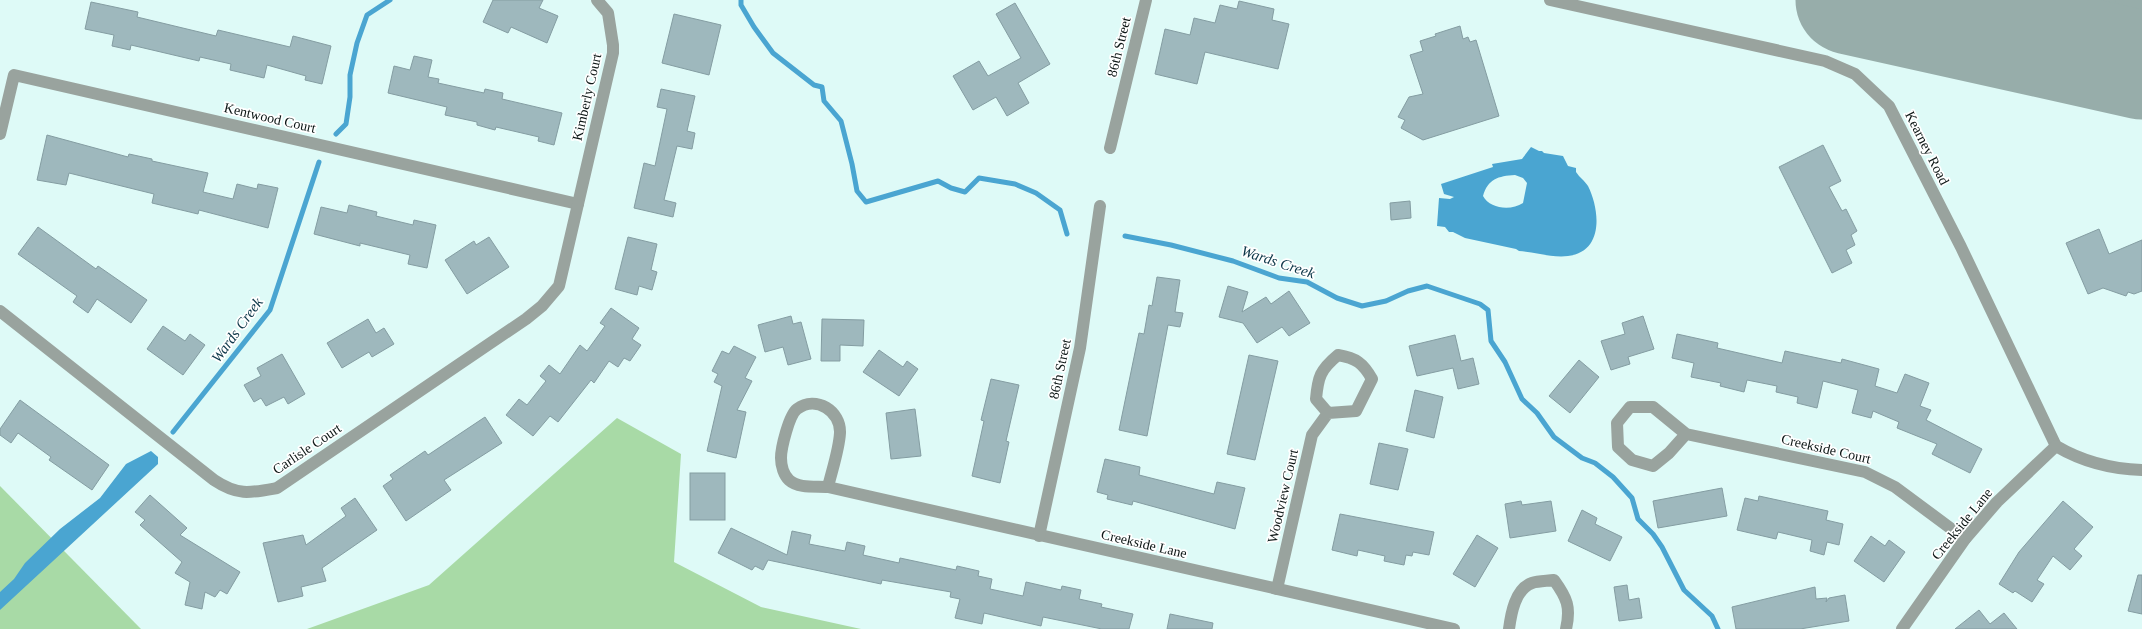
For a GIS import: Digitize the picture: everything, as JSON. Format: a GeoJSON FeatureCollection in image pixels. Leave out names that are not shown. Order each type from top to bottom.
{"type":"FeatureCollection","features":[{"type":"Feature","properties":{"kind":"street","name":"Kimberly Court"},"geometry":{"type":"LineString","coordinates":[[578,204],[613,44],[608,13],[597,0]]}},
{"type":"Feature","properties":{"kind":"street","name":"86th Street"},"geometry":{"type":"LineString","coordinates":[[1110,148],[1146,0]]}},
{"type":"Feature","properties":{"kind":"street","name":"Kearney Road"},"geometry":{"type":"LineString","coordinates":[[1550,0],[1825,61],[1855,74],[1889,106],[1962,247],[2056,446]]}},
{"type":"Feature","properties":{"kind":"street","name":"Kentwood Court"},"geometry":{"type":"LineString","coordinates":[[0,134],[14,74],[578,204]]}},
{"type":"Feature","properties":{"kind":"street","name":"Carlisle Court"},"geometry":{"type":"LineString","coordinates":[[0,311],[214,480],[227,488],[250,493],[277,488],[542,306],[559,286],[578,204]]}},
{"type":"Feature","properties":{"kind":"street","name":"86th Street"},"geometry":{"type":"LineString","coordinates":[[1038,536],[1080,348],[1100,206]]}},
{"type":"Feature","properties":{"kind":"street"},"geometry":{"type":"LineString","coordinates":[[1338,355],[1351,358],[1365,366],[1372,379],[1356,411],[1328,413],[1316,399],[1318,379],[1325,366],[1338,355]]}},
{"type":"Feature","properties":{"kind":"street","name":"Creekside Lane"},"geometry":{"type":"LineString","coordinates":[[828,487],[840,433],[838,418],[831,410],[820,405],[806,405],[796,410],[790,420],[781,457],[782,469],[790,480],[802,486],[828,487],[1038,536],[1454,629]]}},
{"type":"Feature","properties":{"kind":"street","name":"Creekside Court"},"geometry":{"type":"LineString","coordinates":[[1686,434],[1669,453],[1653,466],[1632,460],[1618,447],[1617,423],[1630,407],[1652,407],[1686,434],[1865,472],[1895,487],[1965,539]]}},
{"type":"Feature","properties":{"kind":"street","name":"Woodview Court"},"geometry":{"type":"LineString","coordinates":[[1276,589],[1312,435],[1328,413]]}},
{"type":"Feature","properties":{"kind":"street"},"geometry":{"type":"LineString","coordinates":[[2056,446],[2076,458],[2090,463],[2126,470],[2142,470]]}},
{"type":"Feature","properties":{"kind":"street","name":"Creekside Lane"},"geometry":{"type":"LineString","coordinates":[[1902,629],[1965,539],[1998,502],[2056,446]]}},
{"type":"Feature","properties":{"kind":"street"},"geometry":{"type":"LineString","coordinates":[[1509,629],[1510,616],[1517,597],[1531,583],[1554,580],[1566,596],[1568,618],[1566,629]]}},
{"type":"Feature","properties":{"kind":"green space"},"geometry":{"type":"Polygon","coordinates":[[[617,418],[681,454],[674,562],[761,607],[861,629],[307,629],[429,585],[617,418]]]}},
{"type":"Feature","properties":{"kind":"green space"},"geometry":{"type":"Polygon","coordinates":[[[0,486],[141,629],[0,629],[0,486]]]}},
{"type":"Feature","properties":{"kind":"water"},"geometry":{"type":"Polygon","coordinates":[[[1531,147],[1544,153],[1563,156],[1568,166],[1576,168],[1576,172],[1588,186],[1595,206],[1596,228],[1588,247],[1580,253],[1568,256],[1550,256],[1519,251],[1516,249],[1465,238],[1453,232],[1449,232],[1445,227],[1437,226],[1439,198],[1450,199],[1454,197],[1444,194],[1441,184],[1493,167],[1492,164],[1522,159],[1531,147]],[[1515,175],[1504,176],[1494,180],[1485,190],[1483,196],[1491,204],[1496,206],[1507,208],[1518,206],[1523,203],[1527,183],[1523,178],[1515,175]]]}},
{"type":"Feature","properties":{"kind":"water"},"geometry":{"type":"Polygon","coordinates":[[[151,451],[158,457],[158,464],[0,610],[0,592],[14,579],[25,563],[60,529],[100,498],[126,464],[151,451]]]}},
{"type":"Feature","properties":{"kind":"building"},"geometry":{"type":"Polygon","coordinates":[[[493,0],[543,0],[539,8],[558,16],[547,43],[511,27],[508,33],[483,22],[493,0]]]}},
{"type":"Feature","properties":{"kind":"building"},"geometry":{"type":"Polygon","coordinates":[[[1239,1],[1274,9],[1272,20],[1289,24],[1278,69],[1205,52],[1197,84],[1155,74],[1165,29],[1190,35],[1194,18],[1215,23],[1220,5],[1237,9],[1239,1]]]}},
{"type":"Feature","properties":{"kind":"building"},"geometry":{"type":"Polygon","coordinates":[[[91,2],[138,12],[137,17],[216,36],[218,30],[290,47],[293,36],[331,46],[322,84],[305,80],[306,76],[267,65],[264,78],[230,70],[231,64],[200,57],[199,61],[131,45],[130,50],[112,46],[114,35],[85,29],[91,2]]]}},
{"type":"Feature","properties":{"kind":"building"},"geometry":{"type":"Polygon","coordinates":[[[1015,3],[1050,64],[1018,83],[1029,103],[1007,116],[996,97],[973,110],[953,76],[979,61],[988,76],[1021,58],[996,14],[1015,3]]]}},
{"type":"Feature","properties":{"kind":"building"},"geometry":{"type":"Polygon","coordinates":[[[674,14],[721,25],[709,75],[662,63],[674,14]]]}},
{"type":"Feature","properties":{"kind":"building"},"geometry":{"type":"Polygon","coordinates":[[[1460,26],[1463,39],[1468,37],[1470,42],[1476,40],[1499,116],[1423,140],[1401,128],[1405,120],[1398,117],[1409,97],[1423,94],[1410,55],[1423,51],[1420,41],[1436,36],[1435,34],[1460,26]]]}},
{"type":"Feature","properties":{"kind":"building"},"geometry":{"type":"Polygon","coordinates":[[[414,56],[432,60],[428,77],[439,79],[438,83],[484,93],[485,89],[503,93],[502,99],[562,113],[554,145],[538,141],[539,137],[496,127],[495,130],[477,125],[477,122],[445,115],[447,107],[388,93],[394,66],[410,70],[414,56]]]}},
{"type":"Feature","properties":{"kind":"building"},"geometry":{"type":"Polygon","coordinates":[[[661,89],[695,96],[687,131],[695,133],[692,149],[677,146],[664,200],[676,203],[673,217],[634,208],[644,163],[655,166],[667,109],[657,107],[661,89]]]}},
{"type":"Feature","properties":{"kind":"building"},"geometry":{"type":"Polygon","coordinates":[[[47,135],[128,157],[129,154],[152,159],[152,161],[208,173],[203,192],[233,199],[237,184],[257,189],[258,184],[278,188],[268,228],[199,210],[198,214],[152,203],[154,194],[69,173],[66,185],[37,180],[47,135]]]}},
{"type":"Feature","properties":{"kind":"building"},"geometry":{"type":"Polygon","coordinates":[[[1823,145],[1841,181],[1829,187],[1842,211],[1846,209],[1857,231],[1851,235],[1855,245],[1846,250],[1852,263],[1832,273],[1779,167],[1823,145]]]}},
{"type":"Feature","properties":{"kind":"building"},"geometry":{"type":"Polygon","coordinates":[[[1410,201],[1411,218],[1391,220],[1390,203],[1410,201]]]}},
{"type":"Feature","properties":{"kind":"building"},"geometry":{"type":"Polygon","coordinates":[[[349,205],[377,212],[376,216],[413,225],[414,220],[436,225],[427,268],[408,264],[410,255],[360,243],[360,246],[314,234],[321,207],[347,213],[349,205]]]}},
{"type":"Feature","properties":{"kind":"building"},"geometry":{"type":"Polygon","coordinates":[[[38,227],[96,269],[98,266],[147,300],[131,323],[97,299],[88,313],[73,302],[77,296],[18,254],[38,227]]]}},
{"type":"Feature","properties":{"kind":"building"},"geometry":{"type":"Polygon","coordinates":[[[2099,229],[2109,254],[2142,240],[2142,291],[2134,294],[2128,292],[2126,296],[2103,288],[2088,294],[2066,243],[2099,229]]]}},
{"type":"Feature","properties":{"kind":"building"},"geometry":{"type":"Polygon","coordinates":[[[489,237],[509,267],[467,294],[445,260],[474,241],[476,245],[489,237]]]}},
{"type":"Feature","properties":{"kind":"building"},"geometry":{"type":"Polygon","coordinates":[[[628,237],[657,244],[651,270],[657,272],[652,290],[639,286],[637,295],[615,289],[628,237]]]}},
{"type":"Feature","properties":{"kind":"building"},"geometry":{"type":"Polygon","coordinates":[[[1157,277],[1180,280],[1175,312],[1183,313],[1180,327],[1168,325],[1147,436],[1119,430],[1139,333],[1144,334],[1149,305],[1152,306],[1157,277]]]}},
{"type":"Feature","properties":{"kind":"building"},"geometry":{"type":"Polygon","coordinates":[[[1228,286],[1248,292],[1242,312],[1266,297],[1271,304],[1289,291],[1310,323],[1289,336],[1282,327],[1257,343],[1243,323],[1219,317],[1228,286]]]}},
{"type":"Feature","properties":{"kind":"building"},"geometry":{"type":"Polygon","coordinates":[[[611,308],[639,328],[632,339],[641,345],[630,361],[624,358],[618,367],[609,361],[594,383],[591,380],[558,422],[550,416],[533,436],[506,415],[519,399],[527,405],[546,381],[540,376],[549,365],[560,374],[580,345],[587,351],[605,326],[600,323],[611,308]]]}},
{"type":"Feature","properties":{"kind":"building"},"geometry":{"type":"Polygon","coordinates":[[[791,316],[793,324],[801,322],[811,359],[788,365],[783,347],[765,352],[758,325],[791,316]]]}},
{"type":"Feature","properties":{"kind":"building"},"geometry":{"type":"Polygon","coordinates":[[[1643,316],[1654,349],[1628,357],[1630,364],[1611,370],[1601,341],[1625,334],[1622,323],[1643,316]]]}},
{"type":"Feature","properties":{"kind":"building"},"geometry":{"type":"Polygon","coordinates":[[[368,319],[376,333],[384,328],[394,344],[372,357],[369,352],[342,368],[327,343],[368,319]]]}},
{"type":"Feature","properties":{"kind":"building"},"geometry":{"type":"Polygon","coordinates":[[[822,319],[864,320],[863,346],[840,345],[840,361],[821,361],[822,319]]]}},
{"type":"Feature","properties":{"kind":"building"},"geometry":{"type":"Polygon","coordinates":[[[163,326],[185,341],[190,334],[205,345],[183,375],[147,349],[163,326]]]}},
{"type":"Feature","properties":{"kind":"building"},"geometry":{"type":"Polygon","coordinates":[[[1677,334],[1718,343],[1717,348],[1782,363],[1785,351],[1841,363],[1842,359],[1879,369],[1875,386],[1897,393],[1905,374],[1929,383],[1920,406],[1931,410],[1926,420],[1982,449],[1970,473],[1932,454],[1937,444],[1897,428],[1899,422],[1873,411],[1871,418],[1852,413],[1858,390],[1823,381],[1817,408],[1797,403],[1798,397],[1776,392],[1777,386],[1747,380],[1744,392],[1720,386],[1721,383],[1691,377],[1694,363],[1672,358],[1677,334]]]}},
{"type":"Feature","properties":{"kind":"building"},"geometry":{"type":"Polygon","coordinates":[[[1455,335],[1461,361],[1473,358],[1479,384],[1458,389],[1453,368],[1417,376],[1409,346],[1455,335]]]}},
{"type":"Feature","properties":{"kind":"building"},"geometry":{"type":"Polygon","coordinates":[[[734,346],[756,357],[745,378],[752,381],[737,410],[746,412],[736,458],[707,451],[722,386],[714,382],[718,374],[712,371],[722,351],[729,354],[734,346]]]}},
{"type":"Feature","properties":{"kind":"building"},"geometry":{"type":"Polygon","coordinates":[[[879,350],[903,367],[907,361],[918,369],[899,396],[863,372],[879,350]]]}},
{"type":"Feature","properties":{"kind":"building"},"geometry":{"type":"Polygon","coordinates":[[[282,354],[305,394],[288,404],[284,397],[266,406],[261,398],[254,402],[244,385],[261,376],[257,368],[282,354]]]}},
{"type":"Feature","properties":{"kind":"building"},"geometry":{"type":"Polygon","coordinates":[[[1249,355],[1278,361],[1255,460],[1227,454],[1249,355]]]}},
{"type":"Feature","properties":{"kind":"building"},"geometry":{"type":"Polygon","coordinates":[[[1579,360],[1599,377],[1570,413],[1549,396],[1579,360]]]}},
{"type":"Feature","properties":{"kind":"building"},"geometry":{"type":"Polygon","coordinates":[[[991,379],[1019,385],[1006,441],[1009,442],[1000,483],[972,476],[984,421],[981,420],[991,379]]]}},
{"type":"Feature","properties":{"kind":"building"},"geometry":{"type":"Polygon","coordinates":[[[1415,390],[1443,397],[1434,438],[1406,431],[1415,390]]]}},
{"type":"Feature","properties":{"kind":"building"},"geometry":{"type":"Polygon","coordinates":[[[20,400],[109,465],[92,490],[49,460],[51,457],[18,433],[11,443],[0,435],[0,429],[20,400]]]}},
{"type":"Feature","properties":{"kind":"building"},"geometry":{"type":"Polygon","coordinates":[[[915,409],[921,456],[891,459],[886,413],[915,409]]]}},
{"type":"Feature","properties":{"kind":"building"},"geometry":{"type":"Polygon","coordinates":[[[485,417],[502,443],[444,480],[451,490],[406,521],[383,486],[393,479],[390,475],[425,451],[428,455],[485,417]]]}},
{"type":"Feature","properties":{"kind":"building"},"geometry":{"type":"Polygon","coordinates":[[[1379,443],[1408,449],[1398,490],[1370,484],[1379,443]]]}},
{"type":"Feature","properties":{"kind":"building"},"geometry":{"type":"Polygon","coordinates":[[[1105,459],[1140,467],[1139,475],[1214,494],[1217,482],[1245,488],[1235,529],[1133,501],[1132,505],[1107,499],[1108,495],[1097,492],[1105,459]]]}},
{"type":"Feature","properties":{"kind":"building"},"geometry":{"type":"Polygon","coordinates":[[[690,473],[725,473],[725,520],[690,520],[690,473]]]}},
{"type":"Feature","properties":{"kind":"building"},"geometry":{"type":"Polygon","coordinates":[[[1722,488],[1727,516],[1658,528],[1653,501],[1722,488]]]}},
{"type":"Feature","properties":{"kind":"building"},"geometry":{"type":"Polygon","coordinates":[[[150,495],[187,528],[180,535],[240,572],[227,594],[220,590],[215,597],[205,592],[202,609],[185,605],[190,582],[175,573],[182,562],[140,525],[145,520],[135,512],[150,495]]]}},
{"type":"Feature","properties":{"kind":"building"},"geometry":{"type":"Polygon","coordinates":[[[1759,496],[1828,511],[1826,520],[1843,524],[1839,545],[1827,542],[1824,555],[1810,551],[1812,540],[1778,532],[1776,539],[1737,530],[1745,498],[1758,501],[1759,496]]]}},
{"type":"Feature","properties":{"kind":"building"},"geometry":{"type":"Polygon","coordinates":[[[355,498],[377,530],[322,568],[326,581],[301,587],[303,596],[278,602],[263,543],[303,535],[306,545],[346,516],[341,508],[355,498]]]}},
{"type":"Feature","properties":{"kind":"building"},"geometry":{"type":"Polygon","coordinates":[[[1521,501],[1522,505],[1551,501],[1556,531],[1510,538],[1505,504],[1521,501]]]}},
{"type":"Feature","properties":{"kind":"building"},"geometry":{"type":"Polygon","coordinates":[[[2063,501],[2093,527],[2074,549],[2082,556],[2070,570],[2053,556],[2037,580],[2044,584],[2032,602],[2015,591],[2013,593],[1999,584],[2019,552],[2063,501]]]}},
{"type":"Feature","properties":{"kind":"building"},"geometry":{"type":"Polygon","coordinates":[[[1582,510],[1597,518],[1595,524],[1622,537],[1610,561],[1568,541],[1582,510]]]}},
{"type":"Feature","properties":{"kind":"building"},"geometry":{"type":"Polygon","coordinates":[[[1340,514],[1434,532],[1429,555],[1413,552],[1412,556],[1406,555],[1404,565],[1384,561],[1385,556],[1358,550],[1357,556],[1332,550],[1340,514]]]}},
{"type":"Feature","properties":{"kind":"building"},"geometry":{"type":"Polygon","coordinates":[[[731,528],[787,555],[792,531],[811,535],[809,544],[845,551],[847,542],[865,546],[863,555],[899,563],[900,558],[956,570],[957,566],[979,571],[978,576],[992,579],[990,589],[1023,596],[1026,582],[1061,590],[1062,586],[1081,590],[1079,599],[1102,604],[1101,607],[1133,614],[1129,629],[1102,629],[1043,617],[1041,626],[984,613],[982,624],[955,618],[960,599],[950,597],[951,592],[882,580],[881,584],[768,560],[763,570],[755,566],[752,570],[718,553],[731,528]]]}},
{"type":"Feature","properties":{"kind":"building"},"geometry":{"type":"Polygon","coordinates":[[[1477,535],[1498,548],[1475,587],[1453,574],[1477,535]]]}},
{"type":"Feature","properties":{"kind":"building"},"geometry":{"type":"Polygon","coordinates":[[[1871,536],[1885,546],[1889,540],[1905,552],[1884,582],[1854,561],[1871,536]]]}},
{"type":"Feature","properties":{"kind":"building"},"geometry":{"type":"Polygon","coordinates":[[[2138,575],[2142,575],[2142,614],[2128,611],[2138,575]]]}},
{"type":"Feature","properties":{"kind":"building"},"geometry":{"type":"Polygon","coordinates":[[[1627,585],[1629,600],[1639,598],[1642,618],[1619,621],[1614,587],[1627,585]]]}},
{"type":"Feature","properties":{"kind":"building"},"geometry":{"type":"Polygon","coordinates":[[[1815,587],[1816,599],[1827,598],[1826,602],[1829,598],[1845,595],[1849,621],[1800,629],[1736,629],[1732,607],[1815,587]]]}},
{"type":"Feature","properties":{"kind":"building"},"geometry":{"type":"Polygon","coordinates":[[[1979,610],[1990,624],[2004,613],[2017,629],[1955,629],[1979,610]]]}},
{"type":"Feature","properties":{"kind":"building"},"geometry":{"type":"Polygon","coordinates":[[[1170,614],[1213,623],[1212,629],[1167,629],[1170,614]]]}},
{"type":"Feature","properties":{"kind":"waterway","name":"Wards Creek"},"geometry":{"type":"LineString","coordinates":[[336,134],[346,124],[350,97],[350,75],[357,43],[367,15],[390,0]]}},
{"type":"Feature","properties":{"kind":"waterway","name":"Wards Creek"},"geometry":{"type":"LineString","coordinates":[[741,0],[741,5],[754,27],[773,53],[814,85],[822,87],[824,101],[841,121],[857,191],[866,202],[938,181],[951,188],[965,192],[979,178],[1015,184],[1036,193],[1060,210],[1067,234]]}},
{"type":"Feature","properties":{"kind":"waterway","name":"Wards Creek"},"geometry":{"type":"LineString","coordinates":[[173,432],[270,310],[319,162]]}},
{"type":"Feature","properties":{"kind":"waterway","name":"Wards Creek"},"geometry":{"type":"LineString","coordinates":[[1125,236],[1171,245],[1233,261],[1279,278],[1307,282],[1337,298],[1362,306],[1386,301],[1408,291],[1427,286],[1480,304],[1488,310],[1491,341],[1505,362],[1522,399],[1537,413],[1554,437],[1582,458],[1595,463],[1613,477],[1632,498],[1638,519],[1653,534],[1662,547],[1684,590],[1712,616],[1718,629]]}},
{"type":"Feature","properties":{"kind":"taxiway"},"geometry":{"type":"LineString","coordinates":[[2071,0],[2142,16]]}},
{"type":"Feature","properties":{"kind":"taxiway"},"geometry":{"type":"LineString","coordinates":[[2082,52],[2094,0]]}},
{"type":"Feature","properties":{"kind":"runway"},"geometry":{"type":"LineString","coordinates":[[1850,0],[2142,65]]}}]}
